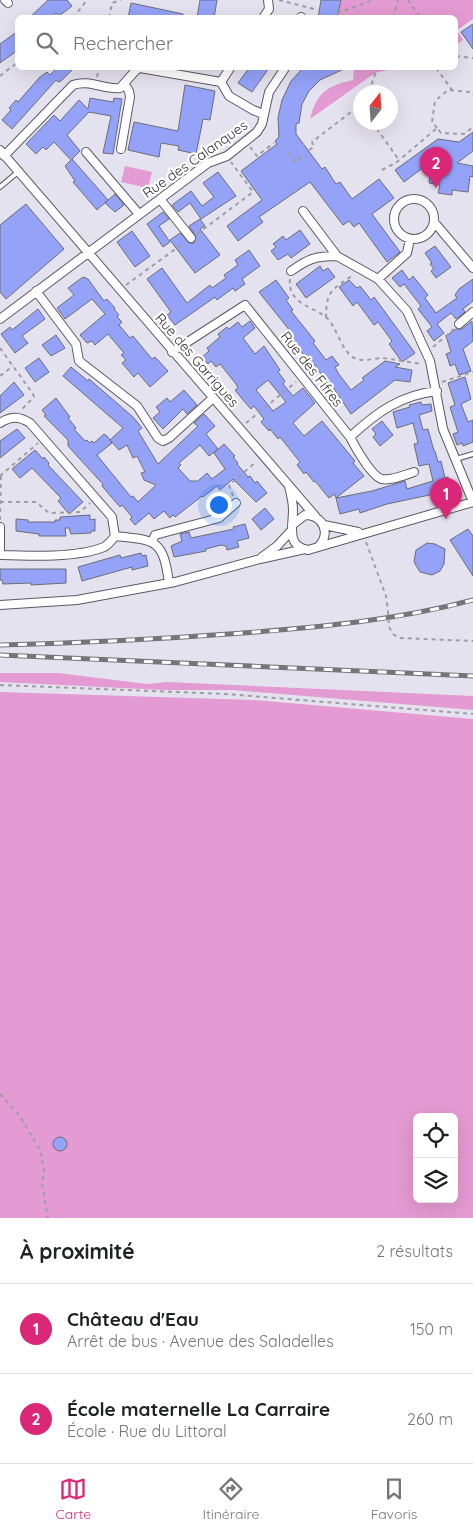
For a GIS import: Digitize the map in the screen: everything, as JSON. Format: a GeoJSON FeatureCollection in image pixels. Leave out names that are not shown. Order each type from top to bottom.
{"type":"FeatureCollection","features":[{"type":"Feature","properties":{"kind":"street"},"geometry":{"type":"LineString","coordinates":[[265,15],[269,9],[268,0]]}},
{"type":"Feature","properties":{"kind":"street"},"geometry":{"type":"LineString","coordinates":[[2,153],[73,85],[82,82],[113,89],[125,85],[136,70]]}},
{"type":"Feature","properties":{"kind":"street"},"geometry":{"type":"LineString","coordinates":[[152,70],[221,82],[230,96],[263,114]]}},
{"type":"Feature","properties":{"kind":"street"},"geometry":{"type":"LineString","coordinates":[[221,82],[229,70]]}},
{"type":"Feature","properties":{"kind":"street","name":"Rue des Calanques"},"geometry":{"type":"LineString","coordinates":[[0,319],[208,163],[227,156],[257,132],[269,92],[284,70]]}},
{"type":"Feature","properties":{"kind":"street"},"geometry":{"type":"LineString","coordinates":[[121,149],[130,97],[125,85]]}},
{"type":"Feature","properties":{"kind":"street","name":"Rue des Calanques"},"geometry":{"type":"LineString","coordinates":[[86,152],[140,214]]}},
{"type":"Feature","properties":{"kind":"street","name":"Rue des Garrigues"},"geometry":{"type":"LineString","coordinates":[[2,153],[316,517]]}},
{"type":"Feature","properties":{"kind":"street"},"geometry":{"type":"LineString","coordinates":[[160,199],[191,238]]}},
{"type":"Feature","properties":{"kind":"street"},"geometry":{"type":"LineString","coordinates":[[434,222],[428,233],[423,237],[410,239],[399,233],[395,227],[394,214],[401,203],[414,199],[426,204],[431,209],[434,222],[473,268]]}},
{"type":"Feature","properties":{"kind":"street"},"geometry":{"type":"LineString","coordinates":[[0,605],[77,600],[169,583],[318,546],[473,502],[444,429],[432,366],[427,351],[407,311],[378,279],[337,256],[303,211]]}},
{"type":"Feature","properties":{"kind":"street"},"geometry":{"type":"LineString","coordinates":[[378,279],[407,254],[410,239]]}},
{"type":"Feature","properties":{"kind":"street"},"geometry":{"type":"LineString","coordinates":[[291,271],[307,259],[320,256],[337,256]]}},
{"type":"Feature","properties":{"kind":"street"},"geometry":{"type":"LineString","coordinates":[[36,291],[76,344],[79,361],[137,406],[158,438],[163,441],[169,438],[213,398]]}},
{"type":"Feature","properties":{"kind":"street","name":"Rue des Fifres"},"geometry":{"type":"LineString","coordinates":[[172,352],[245,305],[350,437],[358,453],[378,478],[384,480],[414,472]]}},
{"type":"Feature","properties":{"kind":"street"},"geometry":{"type":"LineString","coordinates":[[459,324],[473,312]]}},
{"type":"Feature","properties":{"kind":"street"},"geometry":{"type":"LineString","coordinates":[[350,437],[387,406],[403,398],[436,387]]}},
{"type":"Feature","properties":{"kind":"street"},"geometry":{"type":"LineString","coordinates":[[0,423],[12,417],[21,418],[30,423],[112,517],[115,536]]}},
{"type":"Feature","properties":{"kind":"street"},"geometry":{"type":"LineString","coordinates":[[289,484],[293,508],[291,528],[293,541],[305,549]]}},
{"type":"Feature","properties":{"kind":"street"},"geometry":{"type":"LineString","coordinates":[[152,542],[154,535],[219,518],[236,503]]}},
{"type":"Feature","properties":{"kind":"street"},"geometry":{"type":"LineString","coordinates":[[260,559],[277,546],[295,520],[305,515],[316,517],[324,525],[363,532]]}},
{"type":"Feature","properties":{"kind":"street"},"geometry":{"type":"LineString","coordinates":[[318,546],[325,536],[324,525]]}},
{"type":"Feature","properties":{"kind":"street"},"geometry":{"type":"LineString","coordinates":[[0,527],[0,555],[32,556],[93,550],[106,546],[115,536]]}},
{"type":"Feature","properties":{"kind":"street"},"geometry":{"type":"LineString","coordinates":[[115,536],[152,542],[161,549],[169,583]]}},
{"type":"Feature","properties":{"kind":"lane"},"geometry":{"type":"LineString","coordinates":[[0,187],[18,172]]}},
{"type":"Feature","properties":{"kind":"lane"},"geometry":{"type":"LineString","coordinates":[[456,459],[473,454]]}},
{"type":"Feature","properties":{"kind":"path"},"geometry":{"type":"LineString","coordinates":[[75,15],[87,0]]}},
{"type":"Feature","properties":{"kind":"path"},"geometry":{"type":"LineString","coordinates":[[110,15],[112,3],[121,0]]}},
{"type":"Feature","properties":{"kind":"path"},"geometry":{"type":"LineString","coordinates":[[279,0],[318,10]]}},
{"type":"Feature","properties":{"kind":"path"},"geometry":{"type":"LineString","coordinates":[[336,13],[374,0]]}},
{"type":"Feature","properties":{"kind":"path"},"geometry":{"type":"LineString","coordinates":[[394,15],[398,0]]}},
{"type":"Feature","properties":{"kind":"path"},"geometry":{"type":"LineString","coordinates":[[408,0],[419,15]]}},
{"type":"Feature","properties":{"kind":"path"},"geometry":{"type":"LineString","coordinates":[[458,56],[473,58]]}},
{"type":"Feature","properties":{"kind":"path"},"geometry":{"type":"LineString","coordinates":[[0,76],[15,64]]}},
{"type":"Feature","properties":{"kind":"path"},"geometry":{"type":"LineString","coordinates":[[371,85],[376,70]]}},
{"type":"Feature","properties":{"kind":"path"},"geometry":{"type":"LineString","coordinates":[[438,70],[453,90]]}},
{"type":"Feature","properties":{"kind":"path"},"geometry":{"type":"LineString","coordinates":[[473,95],[470,92],[448,90],[435,101],[432,122],[441,132],[464,134],[473,127]]}},
{"type":"Feature","properties":{"kind":"path"},"geometry":{"type":"LineString","coordinates":[[309,150],[314,147],[312,142],[353,111]]}},
{"type":"Feature","properties":{"kind":"path"},"geometry":{"type":"LineString","coordinates":[[382,170],[400,160],[437,128]]}},
{"type":"Feature","properties":{"kind":"path"},"geometry":{"type":"LineString","coordinates":[[378,130],[400,160]]}},
{"type":"Feature","properties":{"kind":"path"},"geometry":{"type":"LineString","coordinates":[[245,142],[257,156],[274,143]]}},
{"type":"Feature","properties":{"kind":"path"},"geometry":{"type":"LineString","coordinates":[[287,153],[294,162],[301,157]]}},
{"type":"Feature","properties":{"kind":"path"},"geometry":{"type":"LineString","coordinates":[[119,290],[253,192],[227,156]]}},
{"type":"Feature","properties":{"kind":"path"},"geometry":{"type":"LineString","coordinates":[[326,318],[326,299],[329,292],[361,269]]}},
{"type":"Feature","properties":{"kind":"path"},"geometry":{"type":"LineString","coordinates":[[291,271],[289,284],[295,296],[307,308],[326,318],[346,351],[355,358],[365,360],[381,358],[432,366]]}},
{"type":"Feature","properties":{"kind":"path"},"geometry":{"type":"LineString","coordinates":[[427,351],[459,324]]}},
{"type":"Feature","properties":{"kind":"path"},"geometry":{"type":"LineString","coordinates":[[0,348],[34,397],[22,409],[21,418]]}},
{"type":"Feature","properties":{"kind":"path"},"geometry":{"type":"LineString","coordinates":[[0,376],[14,366]]}},
{"type":"Feature","properties":{"kind":"path"},"geometry":{"type":"LineString","coordinates":[[436,387],[473,372]]}},
{"type":"Feature","properties":{"kind":"path"},"geometry":{"type":"LineString","coordinates":[[240,428],[302,377]]}},
{"type":"Feature","properties":{"kind":"path"},"geometry":{"type":"LineString","coordinates":[[0,527],[0,475],[43,438]]}},
{"type":"Feature","properties":{"kind":"path"},"geometry":{"type":"LineString","coordinates":[[236,503],[229,485],[263,455]]}},
{"type":"Feature","properties":{"kind":"path"},"geometry":{"type":"LineString","coordinates":[[0,502],[36,502],[49,513],[80,512],[96,498]]}},
{"type":"Feature","properties":{"kind":"path"},"geometry":{"type":"LineString","coordinates":[[363,532],[386,596],[389,627],[393,634],[399,638],[473,641]]}},
{"type":"Feature","properties":{"kind":"path"},"geometry":{"type":"LineString","coordinates":[[0,685],[226,694],[473,714]]}},
{"type":"Feature","properties":{"kind":"path"},"geometry":{"type":"LineString","coordinates":[[0,1094],[20,1116],[41,1152],[44,1172],[42,1184],[48,1218]]}},
{"type":"Feature","properties":{"kind":"shaded area"},"geometry":{"type":"Polygon","coordinates":[[[341,0],[473,0],[473,19],[458,29],[458,15],[338,15],[341,0]]]}},
{"type":"Feature","properties":{"kind":"shaded area"},"geometry":{"type":"Polygon","coordinates":[[[458,32],[463,40],[458,44],[458,32]]]}},
{"type":"Feature","properties":{"kind":"shaded area"},"geometry":{"type":"Polygon","coordinates":[[[354,70],[388,70],[375,73],[358,85],[353,85],[353,89],[310,119],[320,96],[336,85],[353,80],[354,70]]]}},
{"type":"Feature","properties":{"kind":"shaded area"},"geometry":{"type":"Polygon","coordinates":[[[125,166],[152,172],[148,188],[121,182],[125,166]]]}},
{"type":"Feature","properties":{"kind":"shaded area"},"geometry":{"type":"Polygon","coordinates":[[[0,673],[58,673],[147,684],[167,682],[473,696],[473,710],[233,690],[163,690],[0,682],[0,673]]]}},
{"type":"Feature","properties":{"kind":"shaded area"},"geometry":{"type":"Polygon","coordinates":[[[0,692],[255,700],[473,719],[473,1218],[0,1218],[0,692]]]}},
{"type":"Feature","properties":{"kind":"building"},"geometry":{"type":"Polygon","coordinates":[[[48,0],[67,0],[72,6],[60,15],[56,13],[54,15],[32,15],[48,0]]]}},
{"type":"Feature","properties":{"kind":"building"},"geometry":{"type":"Polygon","coordinates":[[[200,0],[217,0],[214,15],[198,15],[200,0]]]}},
{"type":"Feature","properties":{"kind":"building"},"geometry":{"type":"Polygon","coordinates":[[[321,0],[341,0],[338,15],[318,15],[321,0]]]}},
{"type":"Feature","properties":{"kind":"building"},"geometry":{"type":"Polygon","coordinates":[[[131,3],[183,14],[183,15],[129,15],[131,3]]]}},
{"type":"Feature","properties":{"kind":"building"},"geometry":{"type":"Polygon","coordinates":[[[473,24],[473,49],[461,32],[473,24]]]}},
{"type":"Feature","properties":{"kind":"building"},"geometry":{"type":"Polygon","coordinates":[[[15,33],[15,52],[0,63],[0,44],[15,33]]]}},
{"type":"Feature","properties":{"kind":"building"},"geometry":{"type":"Polygon","coordinates":[[[55,70],[72,70],[61,81],[58,82],[56,80],[12,129],[2,120],[11,110],[9,108],[16,100],[18,102],[39,78],[47,72],[50,75],[55,70]]]}},
{"type":"Feature","properties":{"kind":"building"},"geometry":{"type":"Polygon","coordinates":[[[248,70],[268,70],[252,92],[238,83],[248,70]]]}},
{"type":"Feature","properties":{"kind":"building"},"geometry":{"type":"Polygon","coordinates":[[[301,70],[342,70],[320,80],[309,91],[302,104],[299,123],[296,124],[296,134],[322,169],[325,167],[336,184],[340,182],[352,199],[379,179],[394,198],[372,214],[400,252],[387,262],[359,223],[354,227],[349,221],[343,225],[310,182],[259,217],[263,222],[238,241],[227,226],[262,200],[241,171],[277,144],[275,141],[279,137],[278,118],[282,100],[291,81],[301,70]]]}},
{"type":"Feature","properties":{"kind":"building"},"geometry":{"type":"Polygon","coordinates":[[[185,85],[215,91],[210,120],[203,119],[196,154],[178,150],[179,146],[161,143],[159,157],[128,150],[134,122],[178,131],[185,85]]]}},
{"type":"Feature","properties":{"kind":"building"},"geometry":{"type":"Polygon","coordinates":[[[90,98],[113,102],[114,98],[122,99],[113,154],[103,153],[111,116],[89,112],[67,135],[80,151],[72,159],[108,200],[97,210],[73,182],[75,181],[65,166],[71,160],[54,142],[46,150],[43,147],[36,154],[26,144],[54,115],[60,121],[79,100],[88,109],[90,98]]]}},
{"type":"Feature","properties":{"kind":"building"},"geometry":{"type":"Polygon","coordinates":[[[473,132],[473,151],[457,163],[473,166],[473,177],[470,176],[468,192],[452,190],[452,195],[438,193],[440,185],[429,183],[430,176],[427,175],[428,164],[404,182],[395,170],[438,139],[459,142],[473,132]]]}},
{"type":"Feature","properties":{"kind":"building"},"geometry":{"type":"Polygon","coordinates":[[[218,172],[236,196],[201,219],[190,203],[178,212],[172,205],[191,191],[202,206],[214,197],[203,183],[218,172]]]}},
{"type":"Feature","properties":{"kind":"building"},"geometry":{"type":"Polygon","coordinates":[[[115,194],[124,205],[115,212],[105,203],[115,194]]]}},
{"type":"Feature","properties":{"kind":"building"},"geometry":{"type":"Polygon","coordinates":[[[26,204],[64,249],[6,299],[0,292],[0,225],[26,204]]]}},
{"type":"Feature","properties":{"kind":"building"},"geometry":{"type":"Polygon","coordinates":[[[163,212],[169,219],[159,226],[170,242],[163,247],[147,224],[163,212]]]}},
{"type":"Feature","properties":{"kind":"building"},"geometry":{"type":"Polygon","coordinates":[[[200,219],[205,226],[200,229],[220,255],[195,273],[170,240],[180,233],[189,243],[194,243],[196,237],[189,226],[200,219]]]}},
{"type":"Feature","properties":{"kind":"building"},"geometry":{"type":"Polygon","coordinates":[[[300,230],[310,244],[291,258],[288,254],[278,260],[271,251],[276,247],[273,244],[283,236],[286,240],[300,230]]]}},
{"type":"Feature","properties":{"kind":"building"},"geometry":{"type":"Polygon","coordinates":[[[132,231],[150,256],[135,267],[117,242],[132,231]]]}},
{"type":"Feature","properties":{"kind":"building"},"geometry":{"type":"Polygon","coordinates":[[[435,246],[451,267],[436,278],[431,271],[434,269],[430,264],[432,263],[425,253],[435,246]]]}},
{"type":"Feature","properties":{"kind":"building"},"geometry":{"type":"Polygon","coordinates":[[[249,250],[260,266],[242,279],[245,284],[235,291],[233,288],[217,300],[215,297],[175,325],[167,315],[171,312],[147,279],[162,268],[187,303],[210,285],[212,288],[226,278],[224,275],[238,265],[235,260],[249,250]]]}},
{"type":"Feature","properties":{"kind":"building"},"geometry":{"type":"Polygon","coordinates":[[[320,266],[323,271],[328,268],[335,277],[306,298],[296,284],[320,266]]]}},
{"type":"Feature","properties":{"kind":"building"},"geometry":{"type":"Polygon","coordinates":[[[402,270],[409,280],[413,276],[428,295],[425,298],[436,313],[457,298],[455,295],[459,289],[473,279],[473,301],[463,309],[465,312],[456,319],[451,313],[437,324],[444,333],[434,341],[427,331],[432,327],[418,309],[421,306],[404,284],[400,287],[392,278],[402,270]]]}},
{"type":"Feature","properties":{"kind":"building"},"geometry":{"type":"Polygon","coordinates":[[[83,277],[88,279],[104,301],[107,299],[115,308],[119,315],[117,317],[122,322],[119,325],[130,338],[133,336],[152,359],[155,357],[168,371],[150,387],[138,373],[134,377],[122,363],[126,360],[121,355],[124,353],[108,334],[95,345],[92,341],[87,343],[80,335],[105,314],[92,299],[65,319],[57,308],[74,295],[68,288],[83,277]]]}},
{"type":"Feature","properties":{"kind":"building"},"geometry":{"type":"Polygon","coordinates":[[[276,280],[289,298],[286,300],[293,310],[291,311],[315,341],[313,343],[326,360],[332,356],[339,365],[335,367],[351,390],[364,380],[362,378],[385,361],[400,364],[395,367],[412,370],[410,382],[395,380],[351,414],[325,376],[323,377],[314,364],[311,366],[292,338],[294,336],[259,292],[276,280]]]}},
{"type":"Feature","properties":{"kind":"building"},"geometry":{"type":"Polygon","coordinates":[[[349,280],[357,288],[360,286],[371,300],[374,297],[415,353],[402,362],[389,344],[392,341],[378,322],[374,325],[357,302],[353,306],[339,287],[349,280]]]}},
{"type":"Feature","properties":{"kind":"building"},"geometry":{"type":"Polygon","coordinates":[[[38,309],[45,319],[22,336],[28,343],[15,353],[1,334],[10,327],[12,330],[38,309]]]}},
{"type":"Feature","properties":{"kind":"building"},"geometry":{"type":"Polygon","coordinates":[[[250,321],[255,328],[243,338],[255,354],[264,346],[280,370],[278,372],[285,381],[283,384],[293,396],[303,388],[315,403],[293,423],[304,436],[322,421],[355,461],[353,463],[364,476],[336,498],[335,494],[329,498],[306,472],[304,474],[297,465],[300,462],[280,437],[278,439],[261,422],[264,419],[254,406],[251,409],[243,400],[235,390],[238,388],[236,384],[220,364],[216,367],[211,361],[208,364],[202,357],[209,351],[207,348],[220,337],[218,334],[227,327],[229,329],[238,322],[242,327],[250,321]],[[268,380],[256,390],[273,411],[286,402],[268,380]]]}},
{"type":"Feature","properties":{"kind":"building"},"geometry":{"type":"Polygon","coordinates":[[[472,321],[473,341],[463,349],[471,371],[459,375],[455,364],[450,366],[446,354],[451,352],[446,336],[456,329],[462,329],[472,321]]]}},
{"type":"Feature","properties":{"kind":"building"},"geometry":{"type":"Polygon","coordinates":[[[56,335],[65,348],[51,356],[42,345],[56,335]]]}},
{"type":"Feature","properties":{"kind":"building"},"geometry":{"type":"Polygon","coordinates":[[[39,358],[49,372],[35,382],[25,368],[39,358]]]}},
{"type":"Feature","properties":{"kind":"building"},"geometry":{"type":"Polygon","coordinates":[[[71,367],[88,381],[89,379],[133,417],[142,428],[138,431],[158,464],[198,426],[194,423],[204,414],[215,426],[206,434],[218,449],[209,456],[200,445],[179,463],[181,465],[178,468],[190,481],[198,481],[207,473],[212,479],[225,469],[214,453],[224,444],[235,456],[233,457],[237,464],[248,477],[250,476],[255,483],[257,481],[267,493],[256,502],[233,479],[220,490],[217,486],[175,517],[173,515],[170,518],[164,511],[154,519],[149,513],[135,525],[130,519],[132,517],[122,505],[120,507],[102,486],[103,484],[68,446],[68,440],[44,416],[46,415],[42,410],[56,398],[70,417],[68,418],[76,428],[74,429],[85,441],[87,440],[89,443],[92,441],[94,443],[104,434],[107,436],[112,443],[97,455],[131,497],[133,496],[138,502],[156,485],[144,480],[141,473],[145,472],[137,456],[133,458],[127,445],[119,450],[110,440],[123,428],[63,376],[71,367]]]}},
{"type":"Feature","properties":{"kind":"building"},"geometry":{"type":"Polygon","coordinates":[[[465,377],[471,399],[461,404],[468,422],[473,420],[473,442],[463,446],[462,443],[457,445],[453,434],[458,432],[450,407],[455,405],[448,383],[465,377]]]}},
{"type":"Feature","properties":{"kind":"building"},"geometry":{"type":"Polygon","coordinates":[[[14,382],[24,395],[0,413],[0,396],[14,382]]]}},
{"type":"Feature","properties":{"kind":"building"},"geometry":{"type":"Polygon","coordinates":[[[184,390],[197,405],[187,414],[183,409],[163,429],[153,418],[160,412],[156,407],[167,398],[170,402],[184,390]]]}},
{"type":"Feature","properties":{"kind":"building"},"geometry":{"type":"Polygon","coordinates":[[[421,402],[422,405],[431,404],[432,411],[419,415],[423,430],[428,429],[438,462],[441,461],[445,478],[448,477],[451,489],[447,490],[449,495],[440,497],[439,493],[387,504],[360,513],[359,509],[340,514],[336,498],[372,491],[405,481],[407,489],[433,481],[429,464],[419,466],[414,444],[418,443],[413,423],[397,428],[393,412],[421,402]]]}},
{"type":"Feature","properties":{"kind":"building"},"geometry":{"type":"Polygon","coordinates":[[[382,421],[393,435],[380,446],[373,437],[376,434],[372,429],[382,421]]]}},
{"type":"Feature","properties":{"kind":"building"},"geometry":{"type":"Polygon","coordinates":[[[17,429],[25,438],[0,458],[0,441],[17,429]]]}},
{"type":"Feature","properties":{"kind":"building"},"geometry":{"type":"Polygon","coordinates":[[[35,450],[43,459],[44,457],[49,463],[48,465],[83,502],[69,514],[58,501],[61,498],[32,468],[20,478],[12,469],[35,450]]]}},
{"type":"Feature","properties":{"kind":"building"},"geometry":{"type":"Polygon","coordinates":[[[265,508],[274,519],[261,530],[252,519],[265,508]]]}},
{"type":"Feature","properties":{"kind":"building"},"geometry":{"type":"Polygon","coordinates":[[[90,515],[90,520],[95,519],[95,531],[91,531],[91,533],[71,534],[69,528],[65,528],[66,536],[39,536],[39,534],[16,531],[16,519],[28,520],[28,522],[55,522],[55,520],[60,520],[60,517],[90,515]]]}},
{"type":"Feature","properties":{"kind":"building"},"geometry":{"type":"Polygon","coordinates":[[[245,524],[249,538],[237,541],[239,547],[227,550],[226,546],[221,545],[206,549],[206,551],[174,557],[171,546],[182,541],[180,534],[189,532],[191,538],[234,529],[233,527],[245,524]]]}},
{"type":"Feature","properties":{"kind":"building"},"geometry":{"type":"Polygon","coordinates":[[[468,529],[473,536],[473,576],[450,540],[468,529]]]}},
{"type":"Feature","properties":{"kind":"building"},"geometry":{"type":"Polygon","coordinates":[[[427,543],[435,544],[445,549],[444,564],[440,571],[432,575],[420,572],[414,562],[416,550],[427,543]]]}},
{"type":"Feature","properties":{"kind":"building"},"geometry":{"type":"Polygon","coordinates":[[[141,553],[142,556],[146,555],[148,566],[132,570],[132,567],[82,581],[78,567],[120,555],[121,558],[141,553]]]}},
{"type":"Feature","properties":{"kind":"building"},"geometry":{"type":"Polygon","coordinates":[[[0,569],[66,569],[66,583],[3,584],[2,580],[0,580],[0,569]]]}},
{"type":"Feature","properties":{"kind":"building"},"geometry":{"type":"Polygon","coordinates":[[[60,1137],[65,1139],[67,1144],[65,1149],[60,1151],[55,1149],[53,1144],[55,1139],[60,1137]]]}},
{"type":"Feature","properties":{"kind":"railway"},"geometry":{"type":"LineString","coordinates":[[0,645],[152,639],[301,628],[388,618],[473,600]]}},
{"type":"Feature","properties":{"kind":"railway"},"geometry":{"type":"LineString","coordinates":[[0,655],[473,676]]}},
{"type":"Feature","properties":{"kind":"place","name":"École maternelle La Carraire"},"geometry":{"type":"Point","coordinates":[436,188]}},
{"type":"Feature","properties":{"kind":"place","name":"Château d'Eau"},"geometry":{"type":"Point","coordinates":[446,519]}}]}
